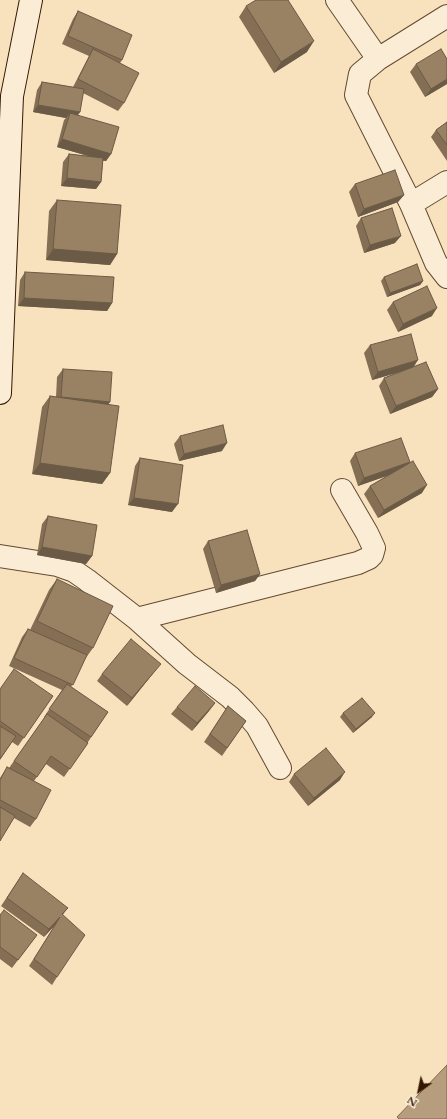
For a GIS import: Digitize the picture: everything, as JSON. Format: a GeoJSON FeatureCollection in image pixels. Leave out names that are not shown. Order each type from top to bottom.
{"type":"FeatureCollection","features":[{"type":"Feature","properties":{"kind":"street"},"geometry":{"type":"LineString","coordinates":[[0,393],[4,210],[12,96],[31,0]]}},
{"type":"Feature","properties":{"kind":"street"},"geometry":{"type":"LineString","coordinates":[[337,0],[378,60]]}},
{"type":"Feature","properties":{"kind":"street"},"geometry":{"type":"LineString","coordinates":[[447,16],[378,60],[360,74],[356,95],[411,204],[436,263],[447,277]]}},
{"type":"Feature","properties":{"kind":"street"},"geometry":{"type":"LineString","coordinates":[[411,204],[447,182]]}},
{"type":"Feature","properties":{"kind":"street"},"geometry":{"type":"LineString","coordinates":[[137,619],[358,562],[368,558],[372,555],[374,548],[342,490]]}},
{"type":"Feature","properties":{"kind":"street"},"geometry":{"type":"LineString","coordinates":[[0,556],[57,565],[74,571],[87,580],[137,619],[187,664],[230,697],[257,726],[280,768]]}},
{"type":"Feature","properties":{"kind":"shaded area"},"geometry":{"type":"Polygon","coordinates":[[[447,1065],[447,1119],[399,1119],[397,1117],[447,1065]]]}},
{"type":"Feature","properties":{"kind":"building"},"geometry":{"type":"Polygon","coordinates":[[[256,0],[288,0],[314,41],[281,62],[246,6],[256,0]]]}},
{"type":"Feature","properties":{"kind":"building"},"geometry":{"type":"Polygon","coordinates":[[[78,11],[132,35],[122,60],[68,36],[78,11]]]}},
{"type":"Feature","properties":{"kind":"building"},"geometry":{"type":"Polygon","coordinates":[[[93,49],[139,73],[124,103],[78,79],[93,49]]]}},
{"type":"Feature","properties":{"kind":"building"},"geometry":{"type":"Polygon","coordinates":[[[441,49],[447,59],[447,79],[431,89],[416,64],[441,49]]]}},
{"type":"Feature","properties":{"kind":"building"},"geometry":{"type":"Polygon","coordinates":[[[42,82],[84,89],[80,112],[38,105],[42,82]]]}},
{"type":"Feature","properties":{"kind":"building"},"geometry":{"type":"Polygon","coordinates":[[[70,113],[119,127],[111,154],[62,139],[70,113]]]}},
{"type":"Feature","properties":{"kind":"building"},"geometry":{"type":"Polygon","coordinates":[[[447,122],[447,145],[436,130],[447,122]]]}},
{"type":"Feature","properties":{"kind":"building"},"geometry":{"type":"Polygon","coordinates":[[[69,154],[103,158],[101,182],[67,178],[69,154]]]}},
{"type":"Feature","properties":{"kind":"building"},"geometry":{"type":"Polygon","coordinates":[[[395,170],[404,195],[364,209],[355,184],[395,170]]]}},
{"type":"Feature","properties":{"kind":"building"},"geometry":{"type":"Polygon","coordinates":[[[57,200],[121,205],[117,254],[53,249],[57,200]]]}},
{"type":"Feature","properties":{"kind":"building"},"geometry":{"type":"Polygon","coordinates":[[[392,208],[401,236],[370,245],[361,218],[392,208]]]}},
{"type":"Feature","properties":{"kind":"building"},"geometry":{"type":"Polygon","coordinates":[[[417,264],[423,281],[390,293],[384,277],[417,264]]]}},
{"type":"Feature","properties":{"kind":"building"},"geometry":{"type":"Polygon","coordinates":[[[25,272],[114,277],[112,303],[24,298],[25,272]]]}},
{"type":"Feature","properties":{"kind":"building"},"geometry":{"type":"Polygon","coordinates":[[[427,286],[437,308],[403,324],[393,302],[427,286]]]}},
{"type":"Feature","properties":{"kind":"building"},"geometry":{"type":"Polygon","coordinates":[[[411,334],[418,360],[378,372],[370,345],[411,334]]]}},
{"type":"Feature","properties":{"kind":"building"},"geometry":{"type":"Polygon","coordinates":[[[426,362],[438,389],[396,406],[384,378],[426,362]]]}},
{"type":"Feature","properties":{"kind":"building"},"geometry":{"type":"Polygon","coordinates":[[[63,369],[112,372],[110,402],[61,397],[63,369]]]}},
{"type":"Feature","properties":{"kind":"building"},"geometry":{"type":"Polygon","coordinates":[[[50,396],[119,406],[110,473],[40,463],[50,396]]]}},
{"type":"Feature","properties":{"kind":"building"},"geometry":{"type":"Polygon","coordinates":[[[223,425],[227,443],[184,454],[180,436],[223,425]]]}},
{"type":"Feature","properties":{"kind":"building"},"geometry":{"type":"Polygon","coordinates":[[[401,438],[410,462],[364,478],[355,453],[401,438]]]}},
{"type":"Feature","properties":{"kind":"building"},"geometry":{"type":"Polygon","coordinates":[[[140,458],[183,465],[178,504],[134,498],[140,458]]]}},
{"type":"Feature","properties":{"kind":"building"},"geometry":{"type":"Polygon","coordinates":[[[413,461],[427,485],[384,510],[370,486],[413,461]]]}},
{"type":"Feature","properties":{"kind":"building"},"geometry":{"type":"Polygon","coordinates":[[[48,516],[97,525],[92,556],[42,547],[48,516]]]}},
{"type":"Feature","properties":{"kind":"building"},"geometry":{"type":"Polygon","coordinates":[[[247,530],[260,574],[221,585],[208,541],[247,530]]]}},
{"type":"Feature","properties":{"kind":"building"},"geometry":{"type":"Polygon","coordinates":[[[57,579],[113,606],[93,648],[37,621],[57,579]]]}},
{"type":"Feature","properties":{"kind":"building"},"geometry":{"type":"Polygon","coordinates":[[[28,629],[87,655],[73,685],[14,658],[28,629]]]}},
{"type":"Feature","properties":{"kind":"building"},"geometry":{"type":"Polygon","coordinates":[[[131,639],[161,664],[132,698],[102,674],[131,639]]]}},
{"type":"Feature","properties":{"kind":"building"},"geometry":{"type":"Polygon","coordinates":[[[14,669],[53,696],[24,738],[0,721],[0,689],[14,669]]]}},
{"type":"Feature","properties":{"kind":"building"},"geometry":{"type":"Polygon","coordinates":[[[67,684],[108,712],[91,737],[49,709],[67,684]]]}},
{"type":"Feature","properties":{"kind":"building"},"geometry":{"type":"Polygon","coordinates":[[[195,686],[215,703],[197,723],[177,707],[195,686]]]}},
{"type":"Feature","properties":{"kind":"building"},"geometry":{"type":"Polygon","coordinates":[[[362,698],[375,713],[356,729],[343,713],[362,698]]]}},
{"type":"Feature","properties":{"kind":"building"},"geometry":{"type":"Polygon","coordinates":[[[228,706],[246,721],[227,748],[210,734],[228,706]]]}},
{"type":"Feature","properties":{"kind":"building"},"geometry":{"type":"Polygon","coordinates":[[[47,714],[88,743],[70,769],[51,756],[37,777],[14,761],[47,714]]]}},
{"type":"Feature","properties":{"kind":"building"},"geometry":{"type":"Polygon","coordinates":[[[0,726],[16,736],[0,759],[0,726]]]}},
{"type":"Feature","properties":{"kind":"building"},"geometry":{"type":"Polygon","coordinates":[[[326,748],[345,772],[314,798],[294,774],[326,748]]]}},
{"type":"Feature","properties":{"kind":"building"},"geometry":{"type":"Polygon","coordinates":[[[7,767],[51,790],[36,819],[0,800],[0,780],[7,767]]]}},
{"type":"Feature","properties":{"kind":"building"},"geometry":{"type":"Polygon","coordinates":[[[0,807],[15,816],[0,841],[0,807]]]}},
{"type":"Feature","properties":{"kind":"building"},"geometry":{"type":"Polygon","coordinates":[[[23,873],[68,908],[62,914],[85,935],[57,977],[34,959],[60,917],[49,929],[7,898],[23,873]]]}},
{"type":"Feature","properties":{"kind":"building"},"geometry":{"type":"Polygon","coordinates":[[[4,910],[37,935],[18,960],[0,947],[0,915],[4,910]]]}}]}
